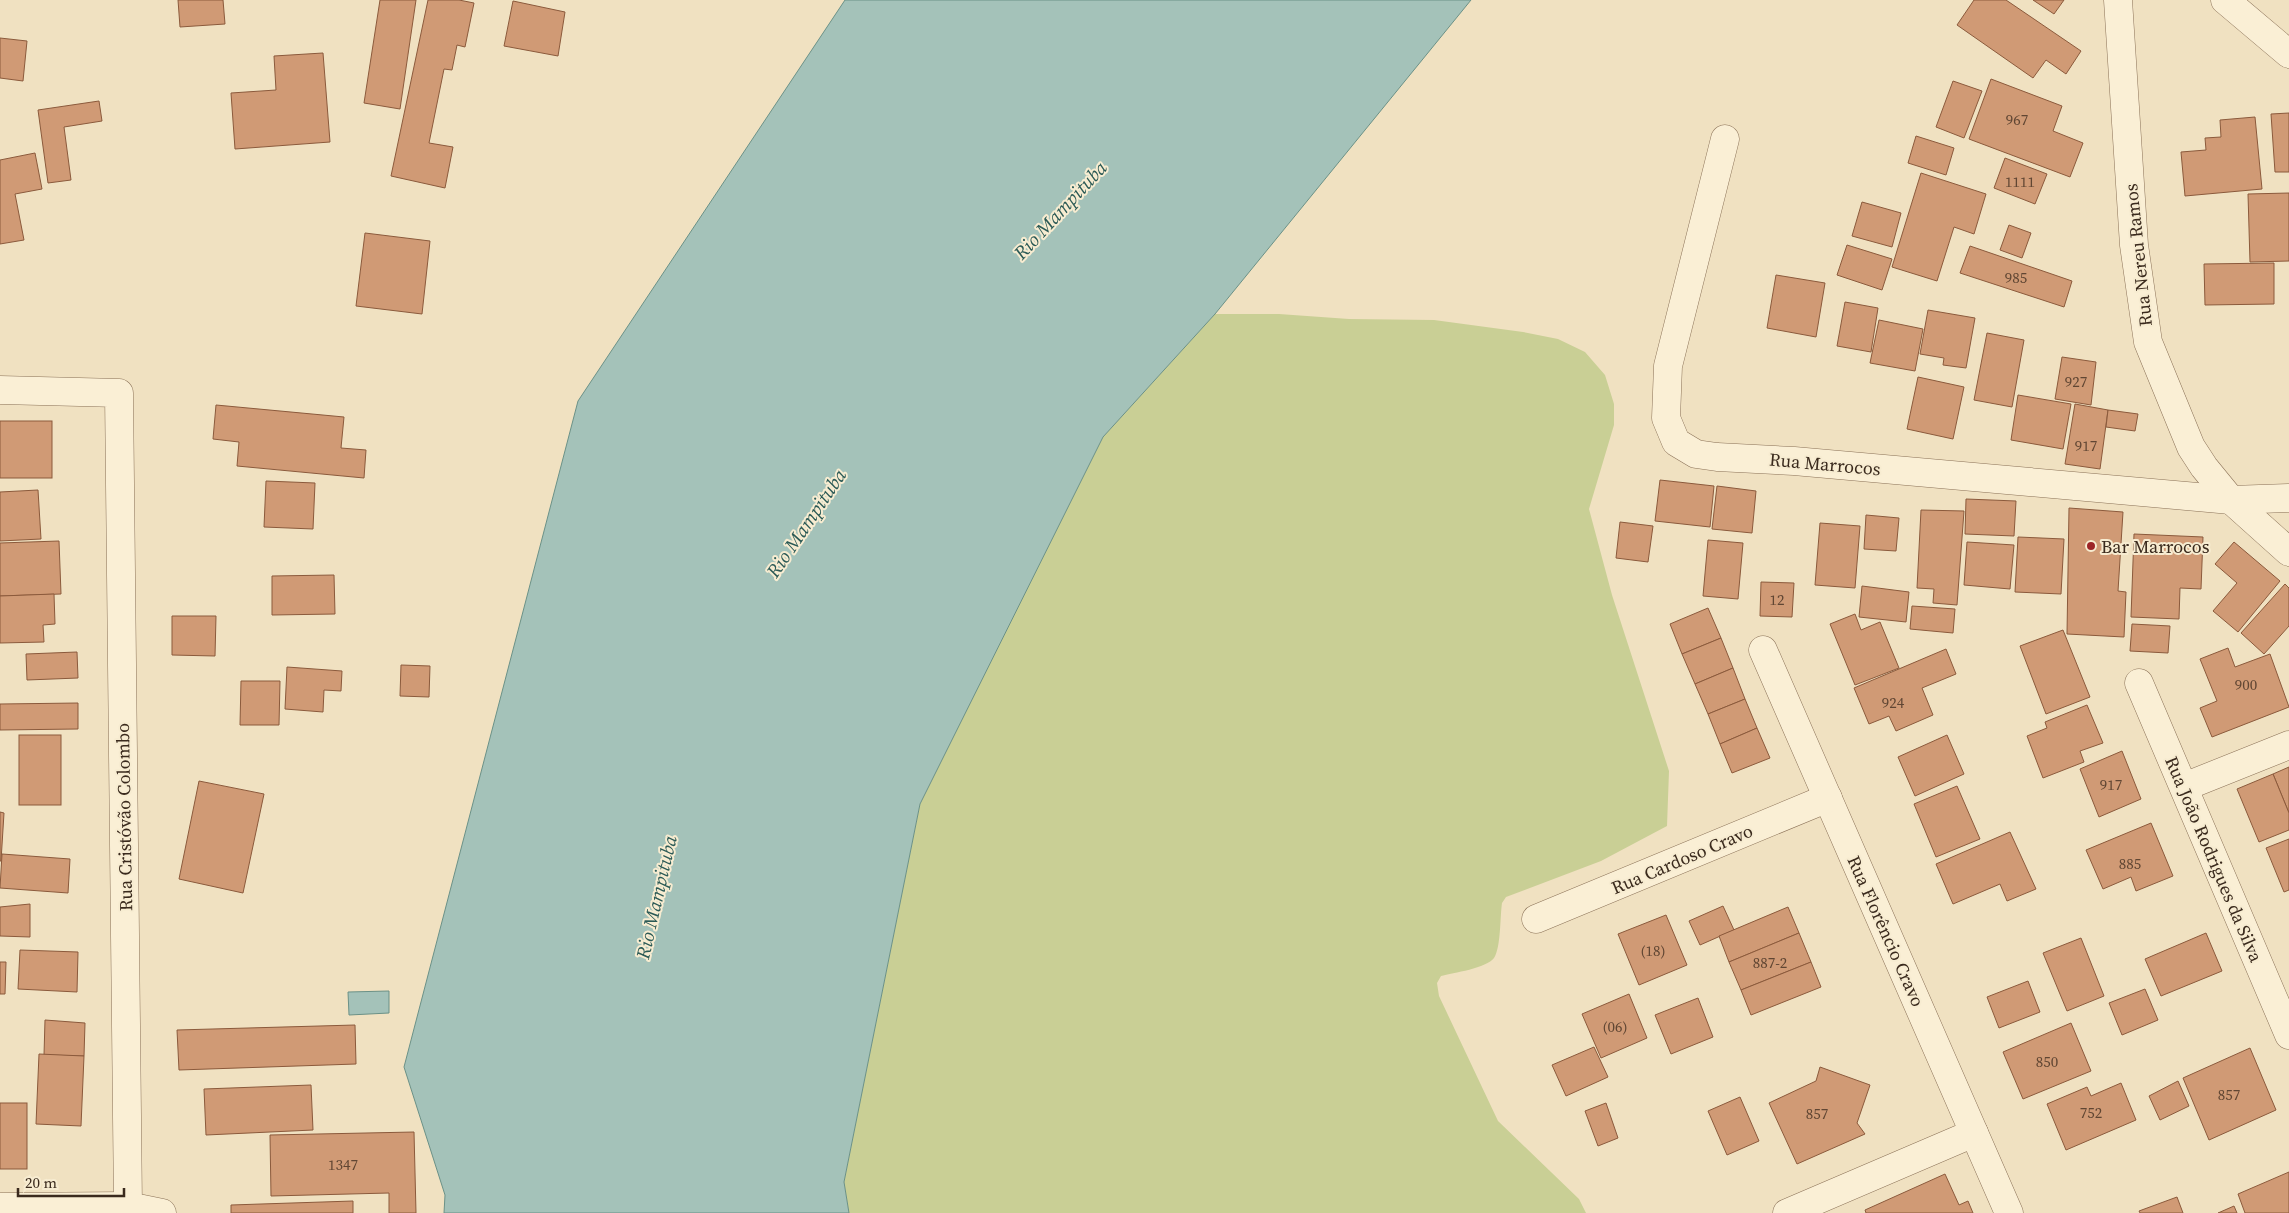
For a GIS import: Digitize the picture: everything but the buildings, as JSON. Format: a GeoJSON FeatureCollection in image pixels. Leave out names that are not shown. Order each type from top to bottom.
{"type":"FeatureCollection","features":[{"type":"Feature","properties":{"kind":"street","name":"Rua Nereu Ramos"},"geometry":{"type":"LineString","coordinates":[[2118,0],[2134,245],[2148,342],[2191,447],[2231,500],[2289,552]]}},
{"type":"Feature","properties":{"kind":"street"},"geometry":{"type":"LineString","coordinates":[[2225,0],[2289,54]]}},
{"type":"Feature","properties":{"kind":"street","name":"Rua Marrocos"},"geometry":{"type":"LineString","coordinates":[[1726,139],[1668,366],[1666,418],[1676,442],[1696,454],[1717,456],[2231,500],[2289,498]]}},
{"type":"Feature","properties":{"kind":"street","name":"Rua Cristóvão Colombo"},"geometry":{"type":"LineString","coordinates":[[0,390],[119,393],[128,1206]]}},
{"type":"Feature","properties":{"kind":"street","name":"Rua Florêncio Cravo"},"geometry":{"type":"LineString","coordinates":[[1763,650],[2009,1213]]}},
{"type":"Feature","properties":{"kind":"street","name":"Rua João Rodrigues da Silva"},"geometry":{"type":"LineString","coordinates":[[2139,683],[2289,1035]]}},
{"type":"Feature","properties":{"kind":"street"},"geometry":{"type":"LineString","coordinates":[[2184,787],[2289,744]]}},
{"type":"Feature","properties":{"kind":"street","name":"Rua Cardoso Cravo"},"geometry":{"type":"LineString","coordinates":[[1536,919],[1828,798]]}},
{"type":"Feature","properties":{"kind":"street"},"geometry":{"type":"LineString","coordinates":[[1788,1213],[1974,1133]]}},
{"type":"Feature","properties":{"kind":"street"},"geometry":{"type":"LineString","coordinates":[[0,1207],[128,1206],[162,1213]]}},
{"type":"Feature","properties":{"kind":"green space"},"geometry":{"type":"Polygon","coordinates":[[[1215,314],[1279,314],[1349,319],[1434,320],[1523,332],[1558,339],[1585,352],[1605,375],[1614,404],[1614,425],[1589,509],[1612,595],[1669,771],[1667,826],[1601,861],[1506,897],[1502,903],[1499,940],[1494,958],[1484,965],[1441,976],[1437,983],[1439,996],[1498,1121],[1579,1199],[1586,1213],[849,1213],[844,1182],[920,804],[1103,437],[1215,314]]]}},
{"type":"Feature","properties":{"kind":"water","name":"Rio Mampituba"},"geometry":{"type":"Polygon","coordinates":[[[845,0],[1471,0],[1215,314],[1103,437],[920,804],[844,1182],[849,1213],[444,1213],[445,1195],[404,1067],[578,401],[845,0]]]}},
{"type":"Feature","properties":{"kind":"water"},"geometry":{"type":"Polygon","coordinates":[[[389,991],[389,1013],[349,1015],[348,992],[389,991]]]}},
{"type":"Feature","properties":{"kind":"place","name":"Bar Marrocos"},"geometry":{"type":"Point","coordinates":[2091,546]}}]}
